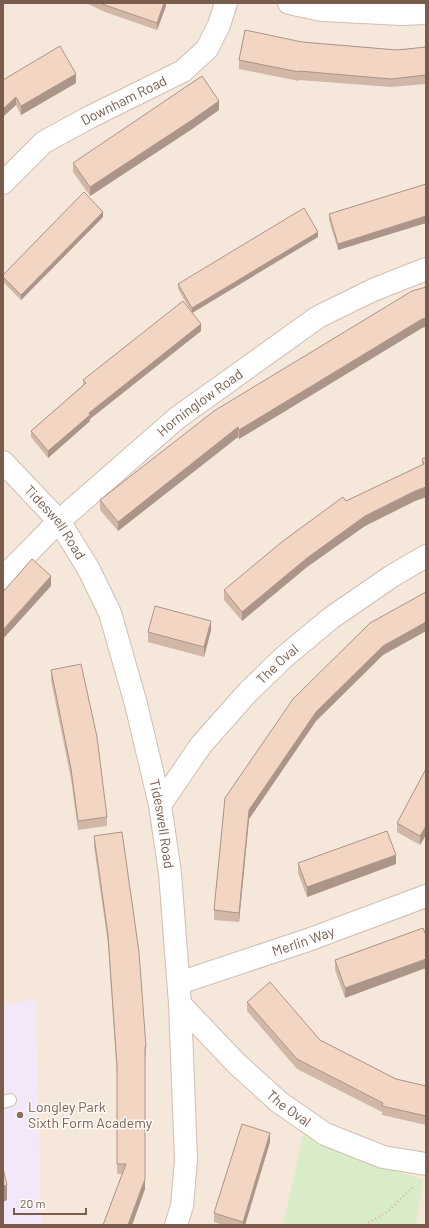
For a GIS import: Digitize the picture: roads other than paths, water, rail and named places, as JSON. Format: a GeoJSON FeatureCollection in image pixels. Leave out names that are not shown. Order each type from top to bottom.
{"type":"FeatureCollection","features":[{"type":"Feature","properties":{"kind":"street","name":"Downham Road"},"geometry":{"type":"LineString","coordinates":[[3,183],[44,142],[90,117],[183,71],[207,49],[219,25],[226,3]]}},
{"type":"Feature","properties":{"kind":"street"},"geometry":{"type":"LineString","coordinates":[[289,3],[322,10],[402,14],[426,13]]}},
{"type":"Feature","properties":{"kind":"street","name":"Horninglow Road"},"geometry":{"type":"LineString","coordinates":[[3,578],[59,521],[177,418],[318,317],[373,290],[426,269]]}},
{"type":"Feature","properties":{"kind":"street","name":"Tideswell Road"},"geometry":{"type":"LineString","coordinates":[[3,462],[59,521],[88,568],[110,613],[136,704],[160,805],[170,873],[179,983],[186,1160],[182,1206],[176,1225]]}},
{"type":"Feature","properties":{"kind":"street","name":"The Oval"},"geometry":{"type":"LineString","coordinates":[[160,805],[201,745],[248,692],[283,658],[331,618],[392,576],[426,556]]}},
{"type":"Feature","properties":{"kind":"street","name":"Merlin Way"},"geometry":{"type":"LineString","coordinates":[[179,983],[308,940],[426,896]]}},
{"type":"Feature","properties":{"kind":"street","name":"The Oval"},"geometry":{"type":"LineString","coordinates":[[180,1004],[238,1064],[279,1102],[325,1134],[383,1157],[426,1164]]}},
{"type":"Feature","properties":{"kind":"place","name":"Longley Park Sixth Form Academy"},"geometry":{"type":"Point","coordinates":[20,1115]}}]}
